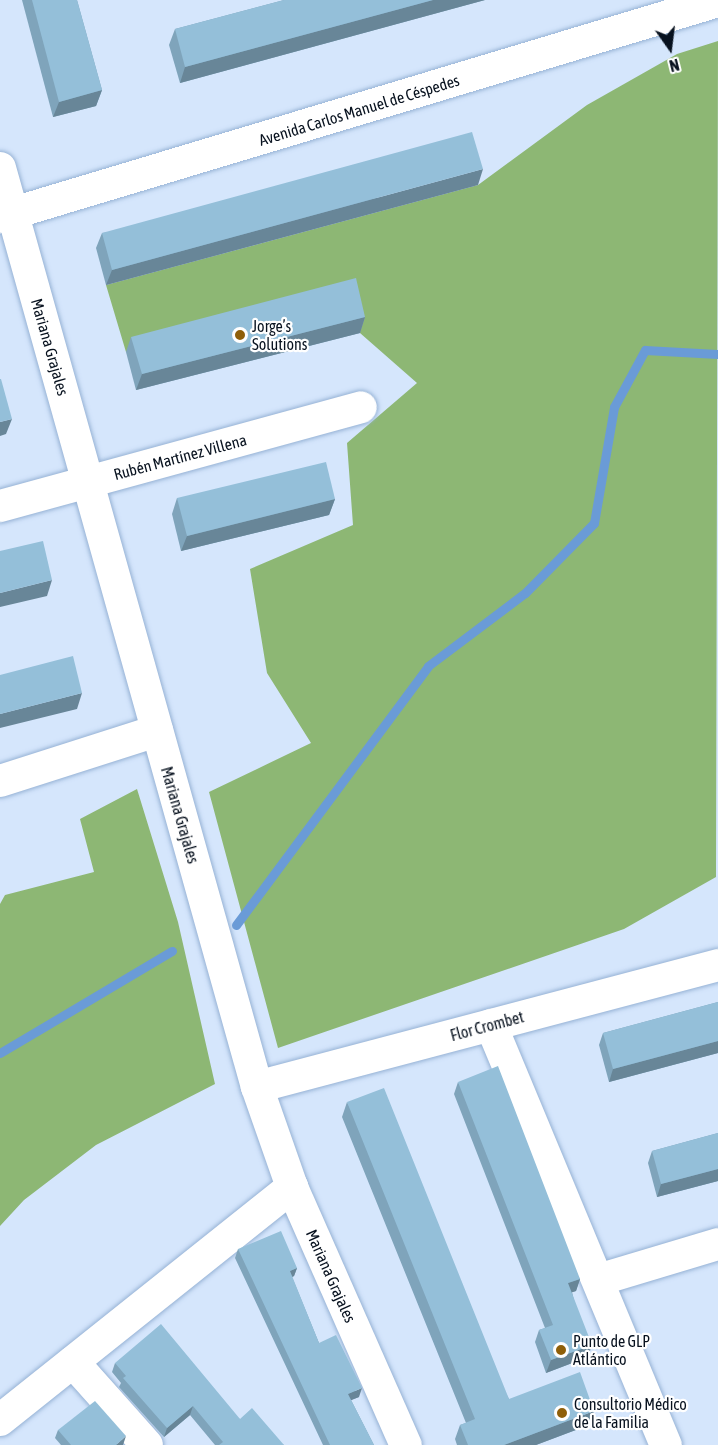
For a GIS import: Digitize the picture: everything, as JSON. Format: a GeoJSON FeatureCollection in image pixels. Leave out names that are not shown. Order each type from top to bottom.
{"type":"FeatureCollection","features":[{"type":"Feature","properties":{"kind":"street","name":"Avenida Carlos Manuel de Céspedes"},"geometry":{"type":"LineString","coordinates":[[6,216],[718,1]]}},
{"type":"Feature","properties":{"kind":"street","name":"Mariana Grajales"},"geometry":{"type":"LineString","coordinates":[[0,168],[6,216],[87,482],[256,1088],[291,1187],[406,1445]]}},
{"type":"Feature","properties":{"kind":"street","name":"Rubén Martínez Villena"},"geometry":{"type":"LineString","coordinates":[[0,506],[361,407]]}},
{"type":"Feature","properties":{"kind":"street"},"geometry":{"type":"LineString","coordinates":[[0,781],[157,731]]}},
{"type":"Feature","properties":{"kind":"street","name":"Flor Crombet"},"geometry":{"type":"LineString","coordinates":[[256,1088],[718,965]]}},
{"type":"Feature","properties":{"kind":"street"},"geometry":{"type":"LineString","coordinates":[[490,1025],[666,1445]]}},
{"type":"Feature","properties":{"kind":"street"},"geometry":{"type":"LineString","coordinates":[[0,1420],[291,1187]]}},
{"type":"Feature","properties":{"kind":"street"},"geometry":{"type":"LineString","coordinates":[[598,1280],[718,1244]]}},
{"type":"Feature","properties":{"kind":"street"},"geometry":{"type":"LineString","coordinates":[[73,1362],[147,1445]]}},
{"type":"Feature","properties":{"kind":"green space"},"geometry":{"type":"Polygon","coordinates":[[[718,41],[716,877],[624,929],[278,1048],[209,792],[311,743],[267,673],[250,569],[353,525],[347,443],[417,383],[360,333],[350,294],[126,352],[106,285],[478,185],[587,105],[677,54],[718,41]]]}},
{"type":"Feature","properties":{"kind":"green space"},"geometry":{"type":"Polygon","coordinates":[[[137,789],[178,922],[215,1084],[96,1145],[24,1200],[0,1226],[0,904],[5,895],[94,872],[80,819],[137,789]]]}},
{"type":"Feature","properties":{"kind":"building"},"geometry":{"type":"Polygon","coordinates":[[[32,0],[77,0],[102,90],[59,102],[32,0]]]}},
{"type":"Feature","properties":{"kind":"building"},"geometry":{"type":"Polygon","coordinates":[[[284,0],[433,0],[185,67],[175,29],[284,0]]]}},
{"type":"Feature","properties":{"kind":"building"},"geometry":{"type":"Polygon","coordinates":[[[472,132],[483,169],[112,270],[102,233],[472,132]]]}},
{"type":"Feature","properties":{"kind":"building"},"geometry":{"type":"Polygon","coordinates":[[[356,278],[365,317],[142,374],[131,337],[356,278]]]}},
{"type":"Feature","properties":{"kind":"building"},"geometry":{"type":"Polygon","coordinates":[[[0,379],[12,419],[0,422],[0,379]]]}},
{"type":"Feature","properties":{"kind":"building"},"geometry":{"type":"Polygon","coordinates":[[[326,462],[335,499],[187,536],[177,498],[326,462]]]}},
{"type":"Feature","properties":{"kind":"building"},"geometry":{"type":"Polygon","coordinates":[[[43,541],[52,580],[0,593],[0,551],[43,541]]]}},
{"type":"Feature","properties":{"kind":"building"},"geometry":{"type":"Polygon","coordinates":[[[73,656],[82,693],[0,714],[0,675],[73,656]]]}},
{"type":"Feature","properties":{"kind":"building"},"geometry":{"type":"Polygon","coordinates":[[[718,1002],[718,1041],[613,1069],[603,1033],[718,1002]]]}},
{"type":"Feature","properties":{"kind":"building"},"geometry":{"type":"Polygon","coordinates":[[[498,1066],[580,1279],[568,1283],[592,1345],[551,1360],[539,1330],[553,1325],[458,1082],[498,1066]]]}},
{"type":"Feature","properties":{"kind":"building"},"geometry":{"type":"Polygon","coordinates":[[[384,1088],[509,1399],[580,1372],[594,1411],[504,1445],[468,1445],[460,1425],[475,1419],[347,1102],[384,1088]]]}},
{"type":"Feature","properties":{"kind":"building"},"geometry":{"type":"Polygon","coordinates":[[[718,1133],[718,1169],[661,1184],[652,1151],[718,1133]]]}},
{"type":"Feature","properties":{"kind":"building"},"geometry":{"type":"Polygon","coordinates":[[[281,1231],[297,1268],[290,1271],[319,1343],[336,1335],[362,1388],[348,1394],[374,1445],[330,1445],[238,1249],[281,1231]]]}},
{"type":"Feature","properties":{"kind":"building"},"geometry":{"type":"Polygon","coordinates":[[[161,1324],[240,1419],[252,1408],[284,1445],[219,1445],[223,1442],[193,1406],[167,1428],[123,1378],[126,1376],[115,1363],[161,1324]]]}},
{"type":"Feature","properties":{"kind":"building"},"geometry":{"type":"Polygon","coordinates":[[[95,1401],[126,1436],[116,1445],[71,1445],[58,1430],[95,1401]]]}},
{"type":"Feature","properties":{"kind":"waterway"},"geometry":{"type":"LineString","coordinates":[[236,925],[428,666],[525,593],[594,523],[614,407],[645,350],[718,354]]}},
{"type":"Feature","properties":{"kind":"waterway"},"geometry":{"type":"LineString","coordinates":[[0,1053],[172,951]]}},
{"type":"Feature","properties":{"kind":"place","name":"Jorge’s Solutions"},"geometry":{"type":"Point","coordinates":[240,335]}},
{"type":"Feature","properties":{"kind":"place","name":"Punto de GLP Atlántico"},"geometry":{"type":"Point","coordinates":[561,1350]}},
{"type":"Feature","properties":{"kind":"place","name":"Consultorio Médico de la Familia"},"geometry":{"type":"Point","coordinates":[562,1413]}}]}
